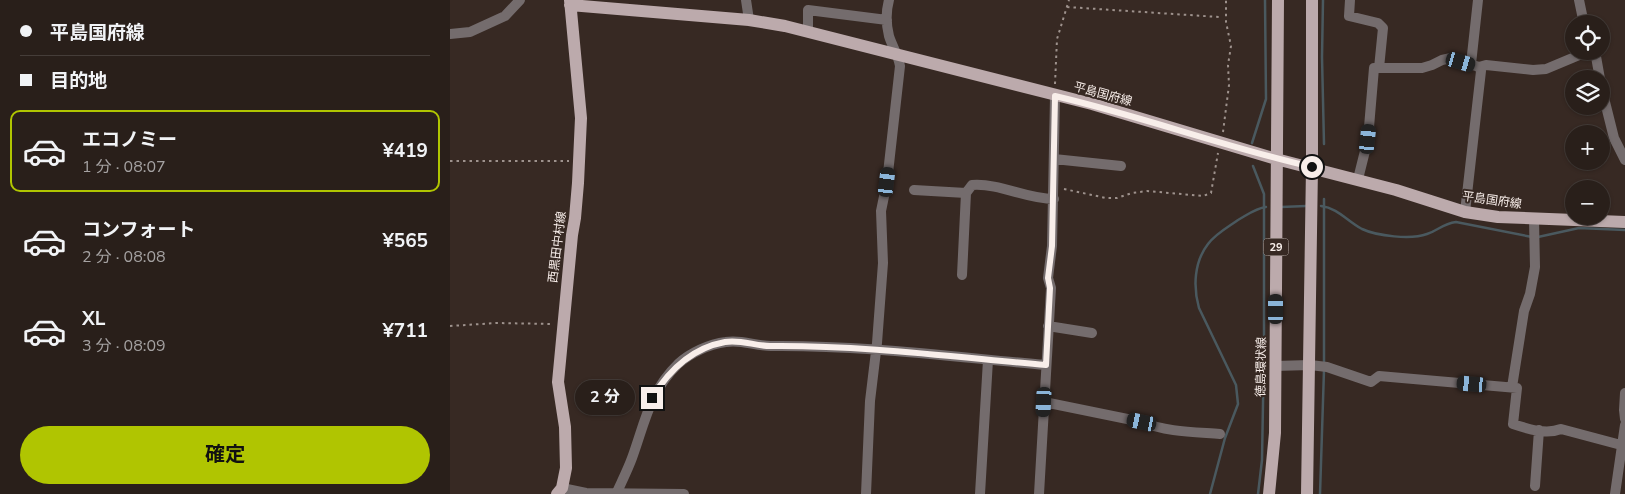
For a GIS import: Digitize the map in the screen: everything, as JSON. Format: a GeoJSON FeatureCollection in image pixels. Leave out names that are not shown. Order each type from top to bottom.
{"type":"FeatureCollection","features":[{"type":"Feature","properties":{"kind":"main road","name":"徳島環状線"},"geometry":{"type":"LineString","coordinates":[[1269,494],[1274,433],[1278,0]]}},
{"type":"Feature","properties":{"kind":"main road"},"geometry":{"type":"LineString","coordinates":[[1307,494],[1319,366],[1312,167],[1312,0]]}},
{"type":"Feature","properties":{"kind":"main road","name":"平島国府線"},"geometry":{"type":"LineString","coordinates":[[570,3],[749,20],[785,26],[1092,104],[1276,159],[1358,179],[1465,212],[1498,217],[1625,222]]}},
{"type":"Feature","properties":{"kind":"main road","name":"西黒田中村線"},"geometry":{"type":"LineString","coordinates":[[560,491],[566,468],[565,427],[558,382],[575,218],[581,118],[570,3]]}},
{"type":"Feature","properties":{"kind":"street"},"geometry":{"type":"LineString","coordinates":[[450,34],[470,32],[505,16],[520,0]]}},
{"type":"Feature","properties":{"kind":"street"},"geometry":{"type":"LineString","coordinates":[[746,0],[749,20]]}},
{"type":"Feature","properties":{"kind":"street"},"geometry":{"type":"LineString","coordinates":[[866,494],[870,401],[883,263],[881,212],[887,182],[900,66],[898,55],[889,37],[887,20],[889,0]]}},
{"type":"Feature","properties":{"kind":"street"},"geometry":{"type":"LineString","coordinates":[[1350,0],[1349,16],[1378,23],[1383,28],[1380,68]]}},
{"type":"Feature","properties":{"kind":"street"},"geometry":{"type":"LineString","coordinates":[[1475,66],[1478,0]]}},
{"type":"Feature","properties":{"kind":"street"},"geometry":{"type":"LineString","coordinates":[[1579,0],[1582,15]]}},
{"type":"Feature","properties":{"kind":"street"},"geometry":{"type":"LineString","coordinates":[[808,32],[808,10],[887,20]]}},
{"type":"Feature","properties":{"kind":"street"},"geometry":{"type":"LineString","coordinates":[[1358,179],[1368,139],[1374,68],[1422,68],[1451,58],[1475,66],[1482,72],[1465,212]]}},
{"type":"Feature","properties":{"kind":"street"},"geometry":{"type":"LineString","coordinates":[[1475,66],[1486,65],[1532,70],[1546,69],[1568,60]]}},
{"type":"Feature","properties":{"kind":"street"},"geometry":{"type":"LineString","coordinates":[[1039,494],[1050,288],[1048,278],[1052,246],[1054,199],[1055,96]]}},
{"type":"Feature","properties":{"kind":"street"},"geometry":{"type":"LineString","coordinates":[[1608,115],[1614,138],[1625,160]]}},
{"type":"Feature","properties":{"kind":"street"},"geometry":{"type":"LineString","coordinates":[[1054,160],[1108,160],[1121,166]]}},
{"type":"Feature","properties":{"kind":"street"},"geometry":{"type":"LineString","coordinates":[[962,275],[966,193],[972,185],[983,184],[1002,187],[1029,197],[1054,199]]}},
{"type":"Feature","properties":{"kind":"street"},"geometry":{"type":"LineString","coordinates":[[914,190],[966,193]]}},
{"type":"Feature","properties":{"kind":"street"},"geometry":{"type":"LineString","coordinates":[[1512,387],[1524,311],[1530,294],[1535,267],[1534,219]]}},
{"type":"Feature","properties":{"kind":"street"},"geometry":{"type":"LineString","coordinates":[[1048,326],[1092,333]]}},
{"type":"Feature","properties":{"kind":"street"},"geometry":{"type":"LineString","coordinates":[[617,492],[632,459],[652,398],[662,382],[679,363],[694,352],[725,342],[744,341],[763,346],[815,346],[1046,365]]}},
{"type":"Feature","properties":{"kind":"street"},"geometry":{"type":"LineString","coordinates":[[980,494],[988,360]]}},
{"type":"Feature","properties":{"kind":"street"},"geometry":{"type":"LineString","coordinates":[[1275,366],[1319,366],[1371,382],[1379,376],[1517,388],[1513,424],[1552,432],[1561,429],[1621,445]]}},
{"type":"Feature","properties":{"kind":"street"},"geometry":{"type":"LineString","coordinates":[[1625,393],[1625,419]]}},
{"type":"Feature","properties":{"kind":"street"},"geometry":{"type":"LineString","coordinates":[[1044,402],[1142,422],[1155,427],[1220,434]]}},
{"type":"Feature","properties":{"kind":"street"},"geometry":{"type":"LineString","coordinates":[[1615,494],[1625,425]]}},
{"type":"Feature","properties":{"kind":"street"},"geometry":{"type":"LineString","coordinates":[[1535,486],[1539,430]]}},
{"type":"Feature","properties":{"kind":"street"},"geometry":{"type":"LineString","coordinates":[[560,491],[684,494]]}},
{"type":"Feature","properties":{"kind":"path"},"geometry":{"type":"LineString","coordinates":[[1055,96],[1057,39],[1068,0]]}},
{"type":"Feature","properties":{"kind":"path"},"geometry":{"type":"LineString","coordinates":[[1067,7],[1218,17]]}},
{"type":"Feature","properties":{"kind":"path"},"geometry":{"type":"LineString","coordinates":[[450,161],[579,161]]}},
{"type":"Feature","properties":{"kind":"path"},"geometry":{"type":"LineString","coordinates":[[450,326],[534,322],[563,324]]}},
{"type":"Feature","properties":{"kind":"waterway"},"geometry":{"type":"LineString","coordinates":[[1252,143],[1266,99],[1265,0]]}},
{"type":"Feature","properties":{"kind":"waterway"},"geometry":{"type":"LineString","coordinates":[[1323,0],[1324,144]]}},
{"type":"Feature","properties":{"kind":"waterway"},"geometry":{"type":"LineString","coordinates":[[1253,166],[1264,194],[1262,460],[1258,494]]}},
{"type":"Feature","properties":{"kind":"waterway"},"geometry":{"type":"LineString","coordinates":[[1324,199],[1324,365]]}},
{"type":"Feature","properties":{"kind":"waterway"},"geometry":{"type":"LineString","coordinates":[[1281,207],[1306,206]]}},
{"type":"Feature","properties":{"kind":"waterway"},"geometry":{"type":"LineString","coordinates":[[1321,206],[1332,209],[1362,229],[1385,235],[1420,236],[1456,222],[1532,237]]}},
{"type":"Feature","properties":{"kind":"waterway"},"geometry":{"type":"LineString","coordinates":[[1210,494],[1225,438],[1238,404],[1236,385],[1199,308],[1196,292],[1197,267],[1203,251],[1214,237],[1248,214],[1266,207]]}},
{"type":"Feature","properties":{"kind":"waterway"},"geometry":{"type":"LineString","coordinates":[[1538,237],[1579,228],[1625,230]]}},
{"type":"Feature","properties":{"kind":"waterway"},"geometry":{"type":"LineString","coordinates":[[1320,494],[1324,370]]}},
{"type":"Feature","properties":{"kind":"route"},"geometry":{"type":"LineString","coordinates":[[652,398],[662,382],[679,363],[694,352],[725,342],[744,341],[763,346],[815,346],[1046,365],[1050,288],[1048,278],[1052,246],[1054,199],[1055,96],[1092,104],[1276,159],[1312,167]]}}]}
